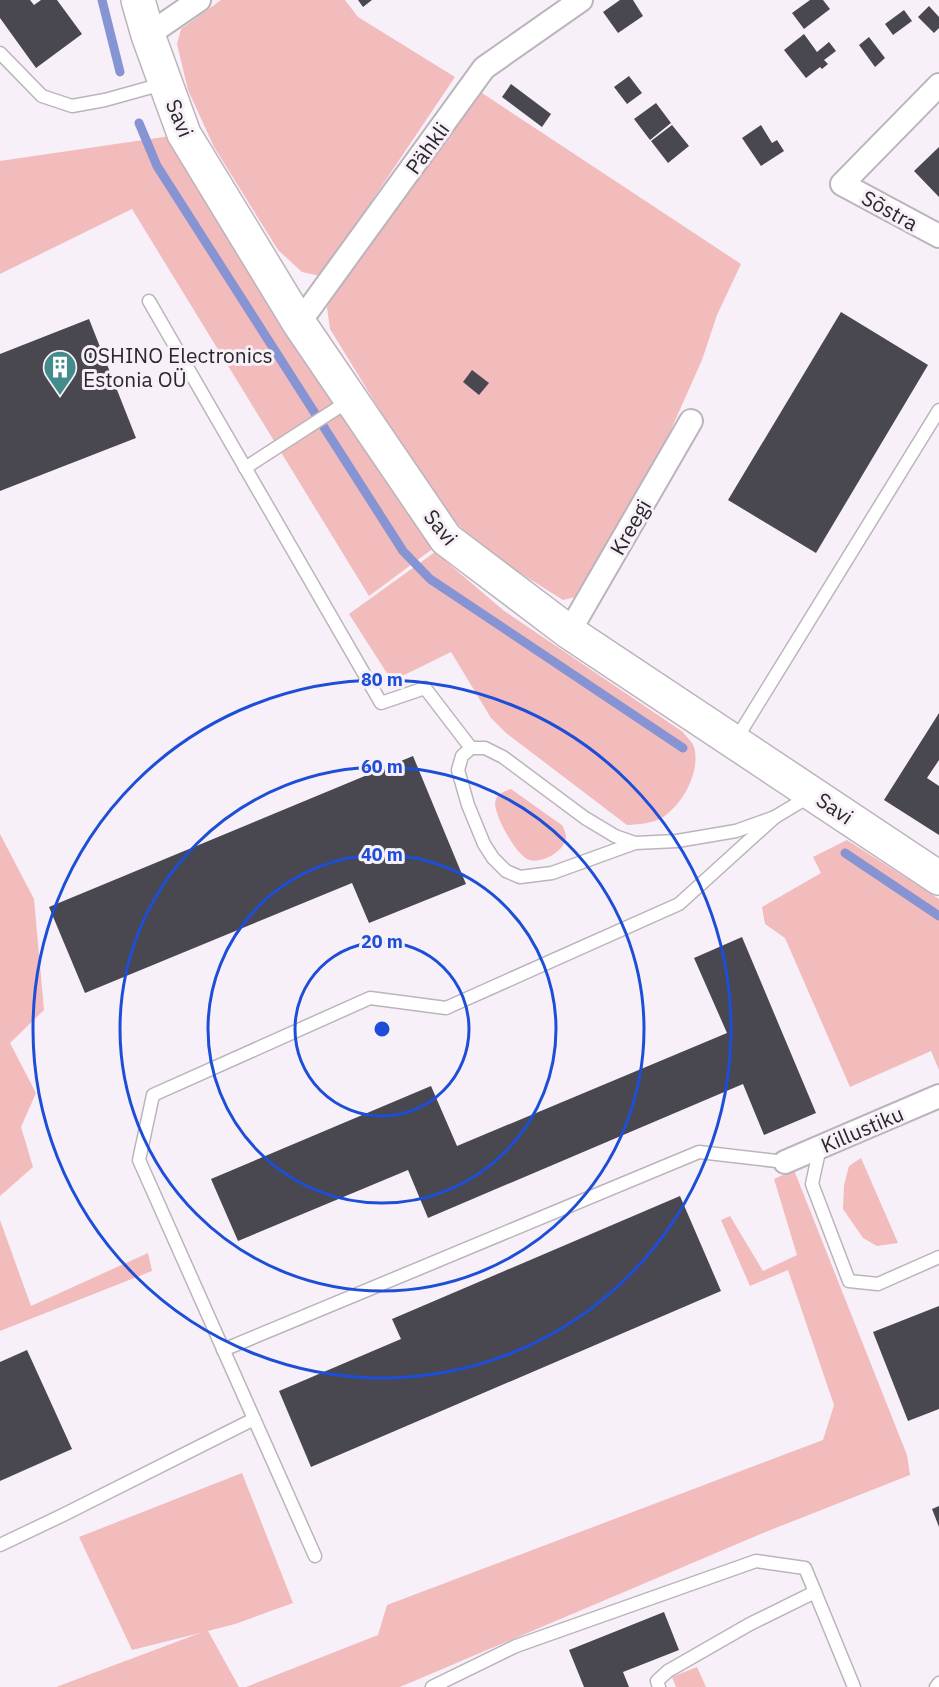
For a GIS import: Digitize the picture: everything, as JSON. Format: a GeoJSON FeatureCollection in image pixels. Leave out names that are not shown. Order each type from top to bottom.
{"type":"FeatureCollection","features":[{"type":"Feature","properties":{"kind":"street","name":"Savi"},"geometry":{"type":"LineString","coordinates":[[138,0],[148,35],[184,134],[299,323],[340,407],[446,540],[569,632],[939,878]]}},
{"type":"Feature","properties":{"kind":"street"},"geometry":{"type":"LineString","coordinates":[[148,35],[199,0]]}},
{"type":"Feature","properties":{"kind":"street","name":"Pähkli"},"geometry":{"type":"LineString","coordinates":[[299,323],[484,68],[581,0]]}},
{"type":"Feature","properties":{"kind":"street","name":"Sõstra"},"geometry":{"type":"LineString","coordinates":[[939,85],[842,184],[939,236]]}},
{"type":"Feature","properties":{"kind":"street","name":"Kreegi"},"geometry":{"type":"LineString","coordinates":[[569,632],[691,421]]}},
{"type":"Feature","properties":{"kind":"street","name":"Killustiku"},"geometry":{"type":"LineString","coordinates":[[785,1162],[939,1096]]}},
{"type":"Feature","properties":{"kind":"lane"},"geometry":{"type":"LineString","coordinates":[[0,53],[42,96],[72,106],[105,100],[166,83]]}},
{"type":"Feature","properties":{"kind":"lane"},"geometry":{"type":"LineString","coordinates":[[149,302],[381,703],[425,688],[471,748]]}},
{"type":"Feature","properties":{"kind":"lane"},"geometry":{"type":"LineString","coordinates":[[245,468],[340,407]]}},
{"type":"Feature","properties":{"kind":"lane"},"geometry":{"type":"LineString","coordinates":[[735,742],[939,410]]}},
{"type":"Feature","properties":{"kind":"lane"},"geometry":{"type":"LineString","coordinates":[[634,843],[615,836],[585,818],[502,757],[485,748],[471,748],[462,756],[458,770],[484,844],[493,858],[506,871],[520,877],[552,873],[634,843],[677,841],[736,831],[775,817],[814,794]]}},
{"type":"Feature","properties":{"kind":"lane"},"geometry":{"type":"LineString","coordinates":[[315,1556],[139,1160],[153,1095],[370,998],[446,1008],[679,904],[775,817]]}},
{"type":"Feature","properties":{"kind":"lane"},"geometry":{"type":"LineString","coordinates":[[820,1147],[812,1184],[849,1281],[878,1284],[939,1257]]}},
{"type":"Feature","properties":{"kind":"lane"},"geometry":{"type":"LineString","coordinates":[[223,1350],[699,1152],[785,1162]]}},
{"type":"Feature","properties":{"kind":"lane"},"geometry":{"type":"LineString","coordinates":[[0,1545],[254,1419]]}},
{"type":"Feature","properties":{"kind":"lane"},"geometry":{"type":"LineString","coordinates":[[432,1687],[516,1646],[756,1561],[805,1568],[854,1687]]}},
{"type":"Feature","properties":{"kind":"lane"},"geometry":{"type":"LineString","coordinates":[[660,1687],[657,1681],[668,1671],[750,1624],[815,1592]]}},
{"type":"Feature","properties":{"kind":"lane"},"geometry":{"type":"LineString","coordinates":[[936,1687],[939,1683]]}},
{"type":"Feature","properties":{"kind":"shaded area"},"geometry":{"type":"Polygon","coordinates":[[[221,0],[345,0],[358,17],[455,77],[320,276],[302,272],[278,250],[214,147],[188,90],[177,44],[181,29],[221,0]]]}},
{"type":"Feature","properties":{"kind":"shaded area"},"geometry":{"type":"Polygon","coordinates":[[[479,91],[741,264],[717,315],[702,360],[669,434],[576,597],[563,600],[476,545],[430,492],[330,329],[327,308],[334,286],[479,91]]]}},
{"type":"Feature","properties":{"kind":"shaded area"},"geometry":{"type":"Polygon","coordinates":[[[184,134],[446,539],[369,596],[132,209],[0,274],[0,161],[184,134]]]}},
{"type":"Feature","properties":{"kind":"shaded area"},"geometry":{"type":"Polygon","coordinates":[[[435,552],[503,610],[683,732],[693,745],[695,766],[689,786],[670,811],[655,821],[627,825],[506,733],[491,718],[451,652],[392,681],[349,614],[435,552]]]}},
{"type":"Feature","properties":{"kind":"shaded area"},"geometry":{"type":"Polygon","coordinates":[[[511,789],[563,826],[565,841],[558,851],[546,858],[532,861],[517,849],[500,822],[495,805],[499,795],[511,789]]]}},
{"type":"Feature","properties":{"kind":"shaded area"},"geometry":{"type":"Polygon","coordinates":[[[0,834],[34,899],[44,1010],[10,1043],[36,1093],[21,1127],[33,1167],[0,1196],[0,834]]]}},
{"type":"Feature","properties":{"kind":"shaded area"},"geometry":{"type":"Polygon","coordinates":[[[847,840],[939,899],[939,1070],[931,1051],[850,1087],[785,938],[765,924],[762,907],[821,873],[813,857],[847,840]]]}},
{"type":"Feature","properties":{"kind":"shaded area"},"geometry":{"type":"Polygon","coordinates":[[[861,1158],[898,1243],[877,1246],[863,1238],[843,1209],[844,1185],[849,1166],[861,1158]]]}},
{"type":"Feature","properties":{"kind":"shaded area"},"geometry":{"type":"Polygon","coordinates":[[[794,1170],[907,1455],[910,1475],[763,1533],[400,1687],[246,1687],[378,1635],[387,1605],[823,1440],[834,1405],[788,1270],[750,1286],[721,1220],[730,1216],[763,1271],[797,1255],[774,1179],[794,1170]]]}},
{"type":"Feature","properties":{"kind":"shaded area"},"geometry":{"type":"Polygon","coordinates":[[[0,1220],[31,1306],[148,1253],[152,1271],[0,1331],[0,1220]]]}},
{"type":"Feature","properties":{"kind":"shaded area"},"geometry":{"type":"Polygon","coordinates":[[[242,1473],[293,1603],[208,1631],[239,1687],[56,1687],[200,1633],[132,1650],[79,1537],[242,1473]]]}},
{"type":"Feature","properties":{"kind":"shaded area"},"geometry":{"type":"Polygon","coordinates":[[[697,1667],[706,1687],[676,1687],[672,1677],[697,1667]]]}},
{"type":"Feature","properties":{"kind":"building"},"geometry":{"type":"Polygon","coordinates":[[[0,0],[30,0],[34,5],[41,0],[57,0],[82,34],[36,68],[0,18],[0,0]]]}},
{"type":"Feature","properties":{"kind":"building"},"geometry":{"type":"Polygon","coordinates":[[[358,0],[372,0],[363,7],[358,0]]]}},
{"type":"Feature","properties":{"kind":"building"},"geometry":{"type":"Polygon","coordinates":[[[620,0],[633,0],[643,16],[618,33],[603,12],[620,0]]]}},
{"type":"Feature","properties":{"kind":"building"},"geometry":{"type":"Polygon","coordinates":[[[810,0],[823,0],[830,9],[804,29],[792,13],[810,0]]]}},
{"type":"Feature","properties":{"kind":"building"},"geometry":{"type":"Polygon","coordinates":[[[929,6],[939,17],[939,28],[934,33],[918,17],[929,6]]]}},
{"type":"Feature","properties":{"kind":"building"},"geometry":{"type":"Polygon","coordinates":[[[904,10],[912,21],[893,35],[885,24],[904,10]]]}},
{"type":"Feature","properties":{"kind":"building"},"geometry":{"type":"Polygon","coordinates":[[[804,34],[817,52],[829,42],[836,51],[824,60],[828,64],[806,78],[784,50],[804,34]]]}},
{"type":"Feature","properties":{"kind":"building"},"geometry":{"type":"Polygon","coordinates":[[[869,37],[885,58],[875,67],[859,45],[869,37]]]}},
{"type":"Feature","properties":{"kind":"building"},"geometry":{"type":"Polygon","coordinates":[[[629,76],[642,93],[627,104],[614,87],[629,76]]]}},
{"type":"Feature","properties":{"kind":"building"},"geometry":{"type":"Polygon","coordinates":[[[511,84],[551,114],[542,127],[502,97],[511,84]]]}},
{"type":"Feature","properties":{"kind":"building"},"geometry":{"type":"Polygon","coordinates":[[[656,103],[671,123],[650,140],[634,119],[656,103]]]}},
{"type":"Feature","properties":{"kind":"building"},"geometry":{"type":"Polygon","coordinates":[[[672,125],[689,146],[668,163],[651,141],[672,125]]]}},
{"type":"Feature","properties":{"kind":"building"},"geometry":{"type":"Polygon","coordinates":[[[761,125],[772,143],[777,140],[784,151],[761,166],[742,138],[761,125]]]}},
{"type":"Feature","properties":{"kind":"building"},"geometry":{"type":"Polygon","coordinates":[[[939,147],[939,197],[914,171],[939,147]]]}},
{"type":"Feature","properties":{"kind":"building"},"geometry":{"type":"Polygon","coordinates":[[[841,312],[928,365],[816,553],[728,500],[841,312]]]}},
{"type":"Feature","properties":{"kind":"building","name":"OSHINO Electronics Estonia OÜ"},"geometry":{"type":"Polygon","coordinates":[[[89,319],[136,438],[0,491],[0,354],[89,319]]]}},
{"type":"Feature","properties":{"kind":"building"},"geometry":{"type":"Polygon","coordinates":[[[472,370],[489,383],[479,395],[463,382],[472,370]]]}},
{"type":"Feature","properties":{"kind":"building"},"geometry":{"type":"Polygon","coordinates":[[[939,713],[939,760],[927,778],[939,786],[939,835],[884,800],[939,713]]]}},
{"type":"Feature","properties":{"kind":"building"},"geometry":{"type":"Polygon","coordinates":[[[413,756],[466,884],[369,923],[352,883],[85,993],[49,907],[413,756]]]}},
{"type":"Feature","properties":{"kind":"building"},"geometry":{"type":"Polygon","coordinates":[[[742,937],[816,1113],[764,1135],[743,1084],[428,1218],[408,1170],[238,1241],[211,1179],[431,1086],[457,1146],[727,1033],[694,958],[742,937]]]}},
{"type":"Feature","properties":{"kind":"building"},"geometry":{"type":"Polygon","coordinates":[[[680,1196],[721,1291],[311,1467],[279,1391],[401,1339],[392,1319],[680,1196]]]}},
{"type":"Feature","properties":{"kind":"building"},"geometry":{"type":"Polygon","coordinates":[[[939,1306],[939,1409],[908,1421],[873,1332],[939,1306]]]}},
{"type":"Feature","properties":{"kind":"building"},"geometry":{"type":"Polygon","coordinates":[[[27,1350],[72,1449],[0,1481],[0,1362],[27,1350]]]}},
{"type":"Feature","properties":{"kind":"building"},"geometry":{"type":"Polygon","coordinates":[[[939,1506],[939,1527],[932,1509],[939,1506]]]}},
{"type":"Feature","properties":{"kind":"building"},"geometry":{"type":"Polygon","coordinates":[[[664,1612],[679,1650],[623,1672],[629,1687],[584,1687],[569,1650],[664,1612]]]}},
{"type":"Feature","properties":{"kind":"waterway"},"geometry":{"type":"LineString","coordinates":[[102,0],[120,72]]}},
{"type":"Feature","properties":{"kind":"waterway"},"geometry":{"type":"LineString","coordinates":[[139,123],[157,166],[403,551],[430,579],[683,748]]}},
{"type":"Feature","properties":{"kind":"waterway"},"geometry":{"type":"LineString","coordinates":[[845,853],[939,916]]}},
{"type":"Feature","properties":{"kind":"place","name":"OSHINO Electronics Estonia OÜ"},"geometry":{"type":"Point","coordinates":[60,396]}}]}
